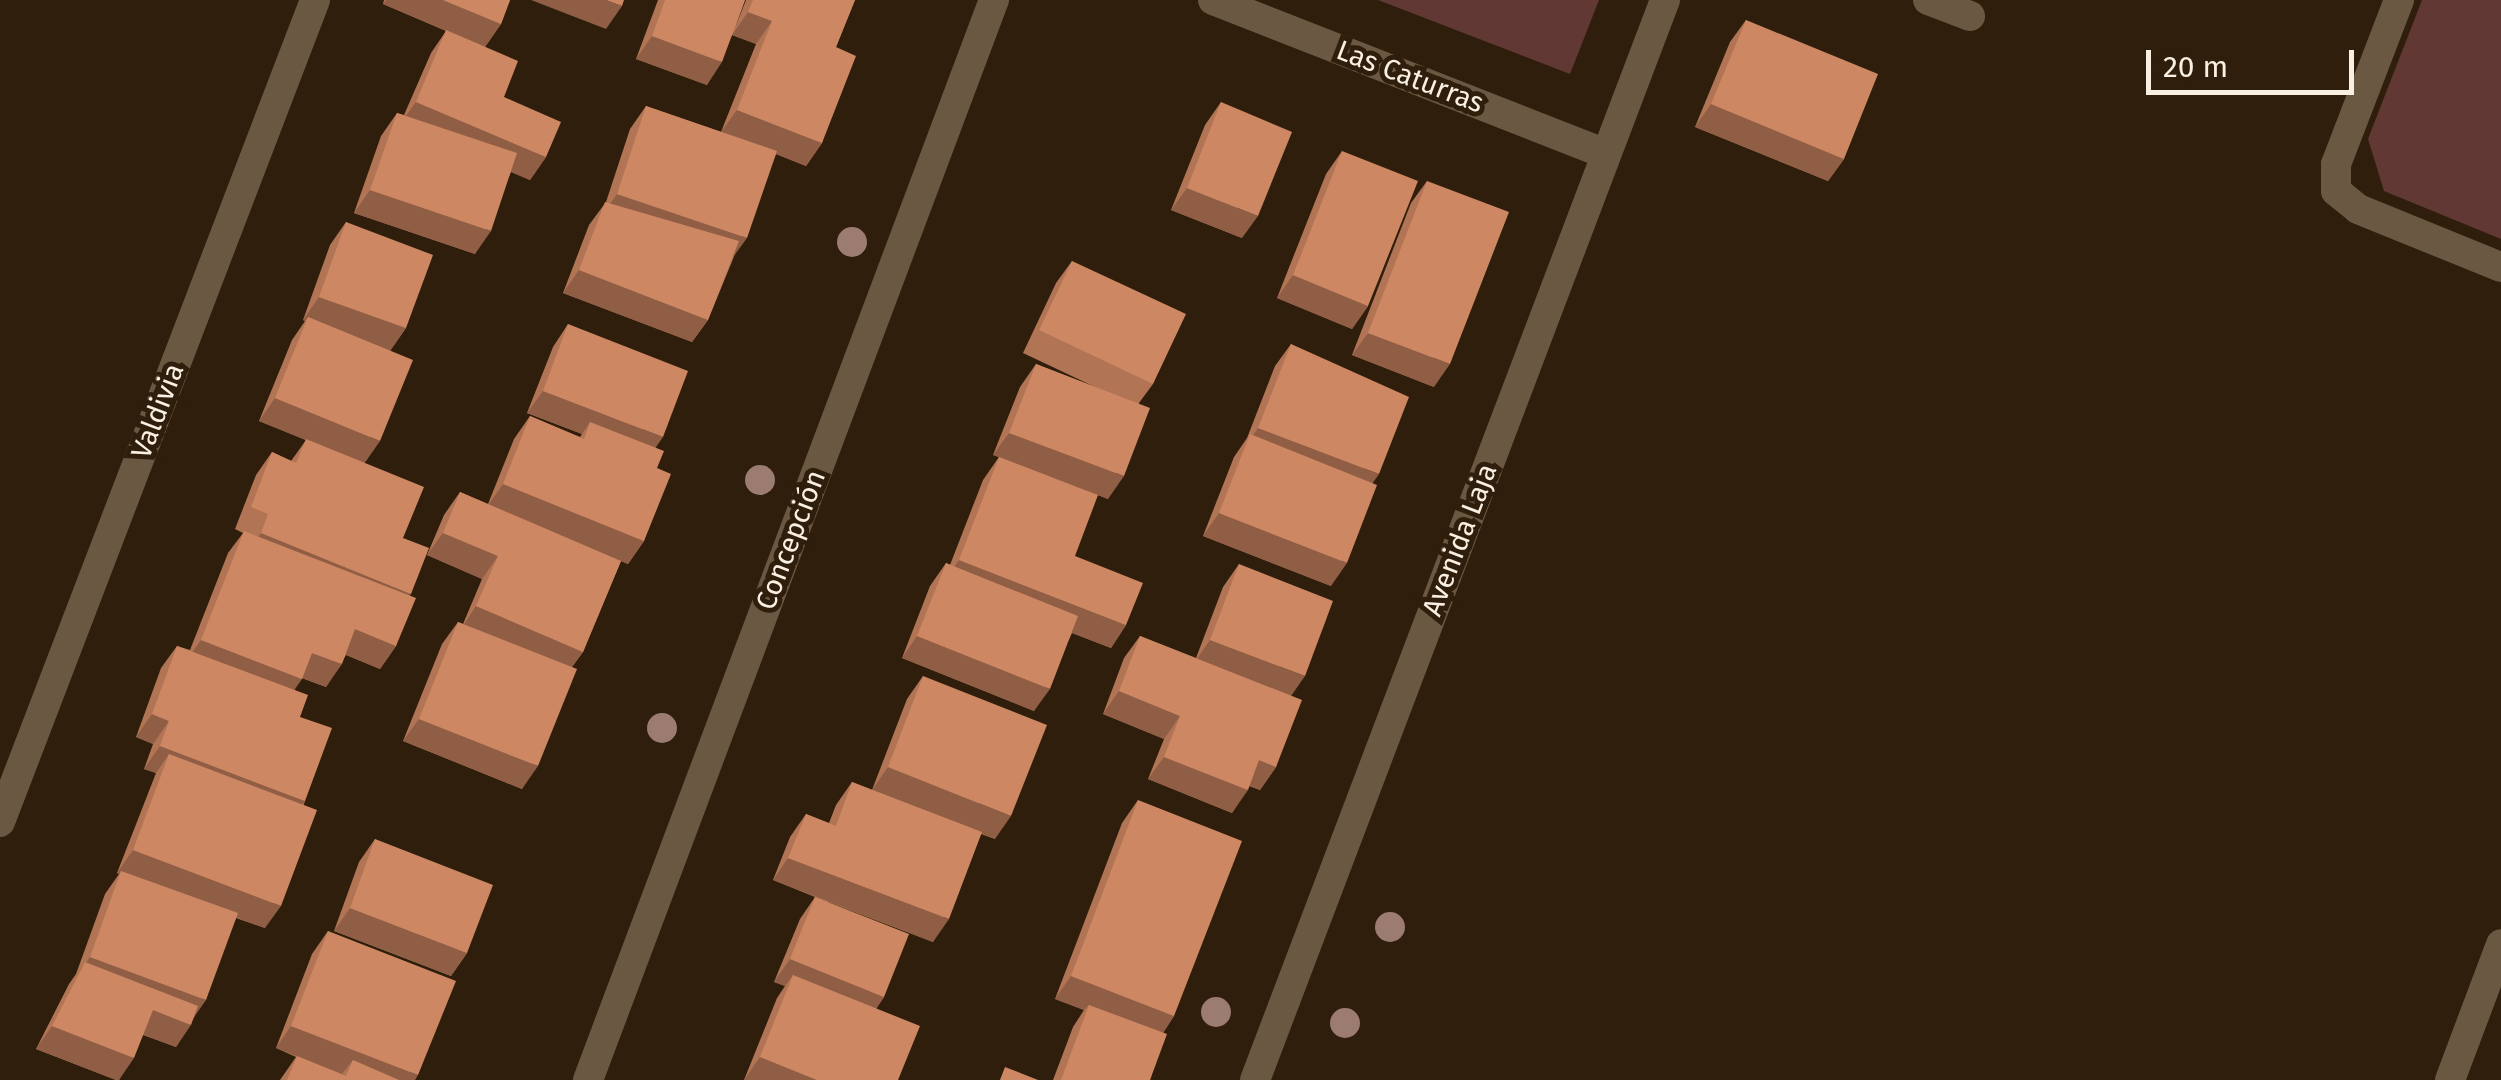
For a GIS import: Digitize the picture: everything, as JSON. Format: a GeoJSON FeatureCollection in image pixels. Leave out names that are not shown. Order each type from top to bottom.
{"type":"FeatureCollection","features":[{"type":"Feature","properties":{"kind":"street","name":"Valdivia"},"geometry":{"type":"LineString","coordinates":[[0,822],[315,0]]}},
{"type":"Feature","properties":{"kind":"street","name":"Concepción"},"geometry":{"type":"LineString","coordinates":[[588,1080],[994,0]]}},
{"type":"Feature","properties":{"kind":"street","name":"Las Caturras"},"geometry":{"type":"LineString","coordinates":[[1213,0],[1606,154]]}},
{"type":"Feature","properties":{"kind":"street","name":"Avenida Laja"},"geometry":{"type":"LineString","coordinates":[[1255,1080],[1665,0]]}},
{"type":"Feature","properties":{"kind":"street"},"geometry":{"type":"LineString","coordinates":[[1928,0],[1970,16]]}},
{"type":"Feature","properties":{"kind":"street"},"geometry":{"type":"LineString","coordinates":[[2399,0],[2336,164],[2336,191],[2358,209],[2501,267]]}},
{"type":"Feature","properties":{"kind":"street"},"geometry":{"type":"LineString","coordinates":[[2450,1080],[2501,944]]}},
{"type":"Feature","properties":{"kind":"shaded area"},"geometry":{"type":"Polygon","coordinates":[[[1378,0],[1599,0],[1570,74],[1378,0]]]}},
{"type":"Feature","properties":{"kind":"shaded area"},"geometry":{"type":"Polygon","coordinates":[[[2422,0],[2501,0],[2501,239],[2384,191],[2368,139],[2422,0]]]}},
{"type":"Feature","properties":{"kind":"building"},"geometry":{"type":"Polygon","coordinates":[[[443,0],[510,0],[501,24],[443,0]]]}},
{"type":"Feature","properties":{"kind":"building"},"geometry":{"type":"Polygon","coordinates":[[[665,0],[745,0],[722,62],[652,36],[665,0]]]}},
{"type":"Feature","properties":{"kind":"building"},"geometry":{"type":"Polygon","coordinates":[[[753,0],[855,0],[836,47],[856,56],[822,143],[737,110],[772,21],[748,12],[753,0]]]}},
{"type":"Feature","properties":{"kind":"building"},"geometry":{"type":"Polygon","coordinates":[[[1746,20],[1878,74],[1844,159],[1711,104],[1746,20]]]}},
{"type":"Feature","properties":{"kind":"building"},"geometry":{"type":"Polygon","coordinates":[[[446,30],[518,61],[504,97],[561,122],[546,157],[416,102],[446,30]]]}},
{"type":"Feature","properties":{"kind":"building"},"geometry":{"type":"Polygon","coordinates":[[[1221,102],[1292,132],[1258,216],[1187,188],[1221,102]]]}},
{"type":"Feature","properties":{"kind":"building"},"geometry":{"type":"Polygon","coordinates":[[[646,106],[777,151],[747,238],[617,194],[646,106]]]}},
{"type":"Feature","properties":{"kind":"building"},"geometry":{"type":"Polygon","coordinates":[[[397,113],[517,153],[491,231],[370,190],[397,113]]]}},
{"type":"Feature","properties":{"kind":"building"},"geometry":{"type":"Polygon","coordinates":[[[1342,151],[1418,181],[1368,306],[1293,275],[1342,151]]]}},
{"type":"Feature","properties":{"kind":"building"},"geometry":{"type":"Polygon","coordinates":[[[1427,181],[1509,212],[1450,364],[1368,333],[1427,181]]]}},
{"type":"Feature","properties":{"kind":"building"},"geometry":{"type":"Polygon","coordinates":[[[605,202],[739,241],[708,320],[579,270],[605,202]]]}},
{"type":"Feature","properties":{"kind":"building"},"geometry":{"type":"Polygon","coordinates":[[[346,222],[433,255],[406,328],[319,297],[346,222]]]}},
{"type":"Feature","properties":{"kind":"building"},"geometry":{"type":"Polygon","coordinates":[[[1072,261],[1186,314],[1153,384],[1039,330],[1072,261]]]}},
{"type":"Feature","properties":{"kind":"building"},"geometry":{"type":"Polygon","coordinates":[[[308,317],[413,360],[380,441],[275,398],[308,317]]]}},
{"type":"Feature","properties":{"kind":"building"},"geometry":{"type":"Polygon","coordinates":[[[568,324],[688,371],[663,437],[543,391],[568,324]]]}},
{"type":"Feature","properties":{"kind":"building"},"geometry":{"type":"Polygon","coordinates":[[[1291,344],[1409,397],[1379,474],[1258,428],[1291,344]]]}},
{"type":"Feature","properties":{"kind":"building"},"geometry":{"type":"Polygon","coordinates":[[[1036,364],[1150,408],[1124,476],[1009,433],[1036,364]]]}},
{"type":"Feature","properties":{"kind":"building"},"geometry":{"type":"Polygon","coordinates":[[[530,416],[584,439],[590,422],[664,451],[657,468],[671,474],[644,541],[503,484],[530,416]]]}},
{"type":"Feature","properties":{"kind":"building"},"geometry":{"type":"Polygon","coordinates":[[[1250,434],[1377,485],[1347,563],[1219,513],[1250,434]]]}},
{"type":"Feature","properties":{"kind":"building"},"geometry":{"type":"Polygon","coordinates":[[[306,439],[424,487],[403,538],[429,548],[411,594],[261,533],[268,514],[251,507],[272,452],[296,463],[306,439]]]}},
{"type":"Feature","properties":{"kind":"building"},"geometry":{"type":"Polygon","coordinates":[[[999,457],[1098,495],[1075,556],[1143,583],[1126,625],[959,560],[999,457]]]}},
{"type":"Feature","properties":{"kind":"building"},"geometry":{"type":"Polygon","coordinates":[[[460,492],[621,561],[583,652],[476,606],[498,556],[443,533],[460,492]]]}},
{"type":"Feature","properties":{"kind":"building"},"geometry":{"type":"Polygon","coordinates":[[[244,531],[416,598],[396,646],[355,629],[342,664],[312,653],[302,679],[201,640],[244,531]]]}},
{"type":"Feature","properties":{"kind":"building"},"geometry":{"type":"Polygon","coordinates":[[[946,563],[1078,616],[1050,689],[917,636],[946,563]]]}},
{"type":"Feature","properties":{"kind":"building"},"geometry":{"type":"Polygon","coordinates":[[[1239,564],[1333,601],[1305,676],[1210,640],[1239,564]]]}},
{"type":"Feature","properties":{"kind":"building"},"geometry":{"type":"Polygon","coordinates":[[[458,622],[577,669],[538,766],[419,719],[458,622]]]}},
{"type":"Feature","properties":{"kind":"building"},"geometry":{"type":"Polygon","coordinates":[[[1140,636],[1302,700],[1276,767],[1259,760],[1248,790],[1164,757],[1180,716],[1119,691],[1140,636]]]}},
{"type":"Feature","properties":{"kind":"building"},"geometry":{"type":"Polygon","coordinates":[[[177,646],[308,695],[300,717],[332,728],[305,801],[160,746],[169,721],[152,714],[177,646]]]}},
{"type":"Feature","properties":{"kind":"building"},"geometry":{"type":"Polygon","coordinates":[[[923,676],[1047,725],[1011,816],[888,767],[923,676]]]}},
{"type":"Feature","properties":{"kind":"building"},"geometry":{"type":"Polygon","coordinates":[[[169,754],[317,810],[281,906],[133,850],[169,754]]]}},
{"type":"Feature","properties":{"kind":"building"},"geometry":{"type":"Polygon","coordinates":[[[852,782],[982,832],[949,919],[788,858],[806,814],[836,826],[852,782]]]}},
{"type":"Feature","properties":{"kind":"building"},"geometry":{"type":"Polygon","coordinates":[[[1138,800],[1242,841],[1174,1016],[1071,976],[1138,800]]]}},
{"type":"Feature","properties":{"kind":"building"},"geometry":{"type":"Polygon","coordinates":[[[375,839],[493,885],[467,953],[350,908],[375,839]]]}},
{"type":"Feature","properties":{"kind":"building"},"geometry":{"type":"Polygon","coordinates":[[[121,871],[238,913],[206,1000],[90,957],[121,871]]]}},
{"type":"Feature","properties":{"kind":"building"},"geometry":{"type":"Polygon","coordinates":[[[815,897],[909,934],[884,997],[790,959],[815,897]]]}},
{"type":"Feature","properties":{"kind":"building"},"geometry":{"type":"Polygon","coordinates":[[[328,931],[456,981],[418,1075],[291,1026],[328,931]]]}},
{"type":"Feature","properties":{"kind":"building"},"geometry":{"type":"Polygon","coordinates":[[[85,962],[198,1006],[191,1025],[153,1010],[134,1058],[52,1026],[85,962]]]}},
{"type":"Feature","properties":{"kind":"building"},"geometry":{"type":"Polygon","coordinates":[[[793,975],[920,1026],[898,1080],[817,1080],[760,1057],[793,975]]]}},
{"type":"Feature","properties":{"kind":"building"},"geometry":{"type":"Polygon","coordinates":[[[1089,1005],[1167,1034],[1150,1080],[1061,1080],[1089,1005]]]}},
{"type":"Feature","properties":{"kind":"building"},"geometry":{"type":"Polygon","coordinates":[[[297,1056],[346,1076],[353,1060],[399,1080],[287,1080],[297,1056]]]}},
{"type":"Feature","properties":{"kind":"building"},"geometry":{"type":"Polygon","coordinates":[[[1005,1067],[1038,1080],[1000,1080],[1005,1067]]]}}]}
